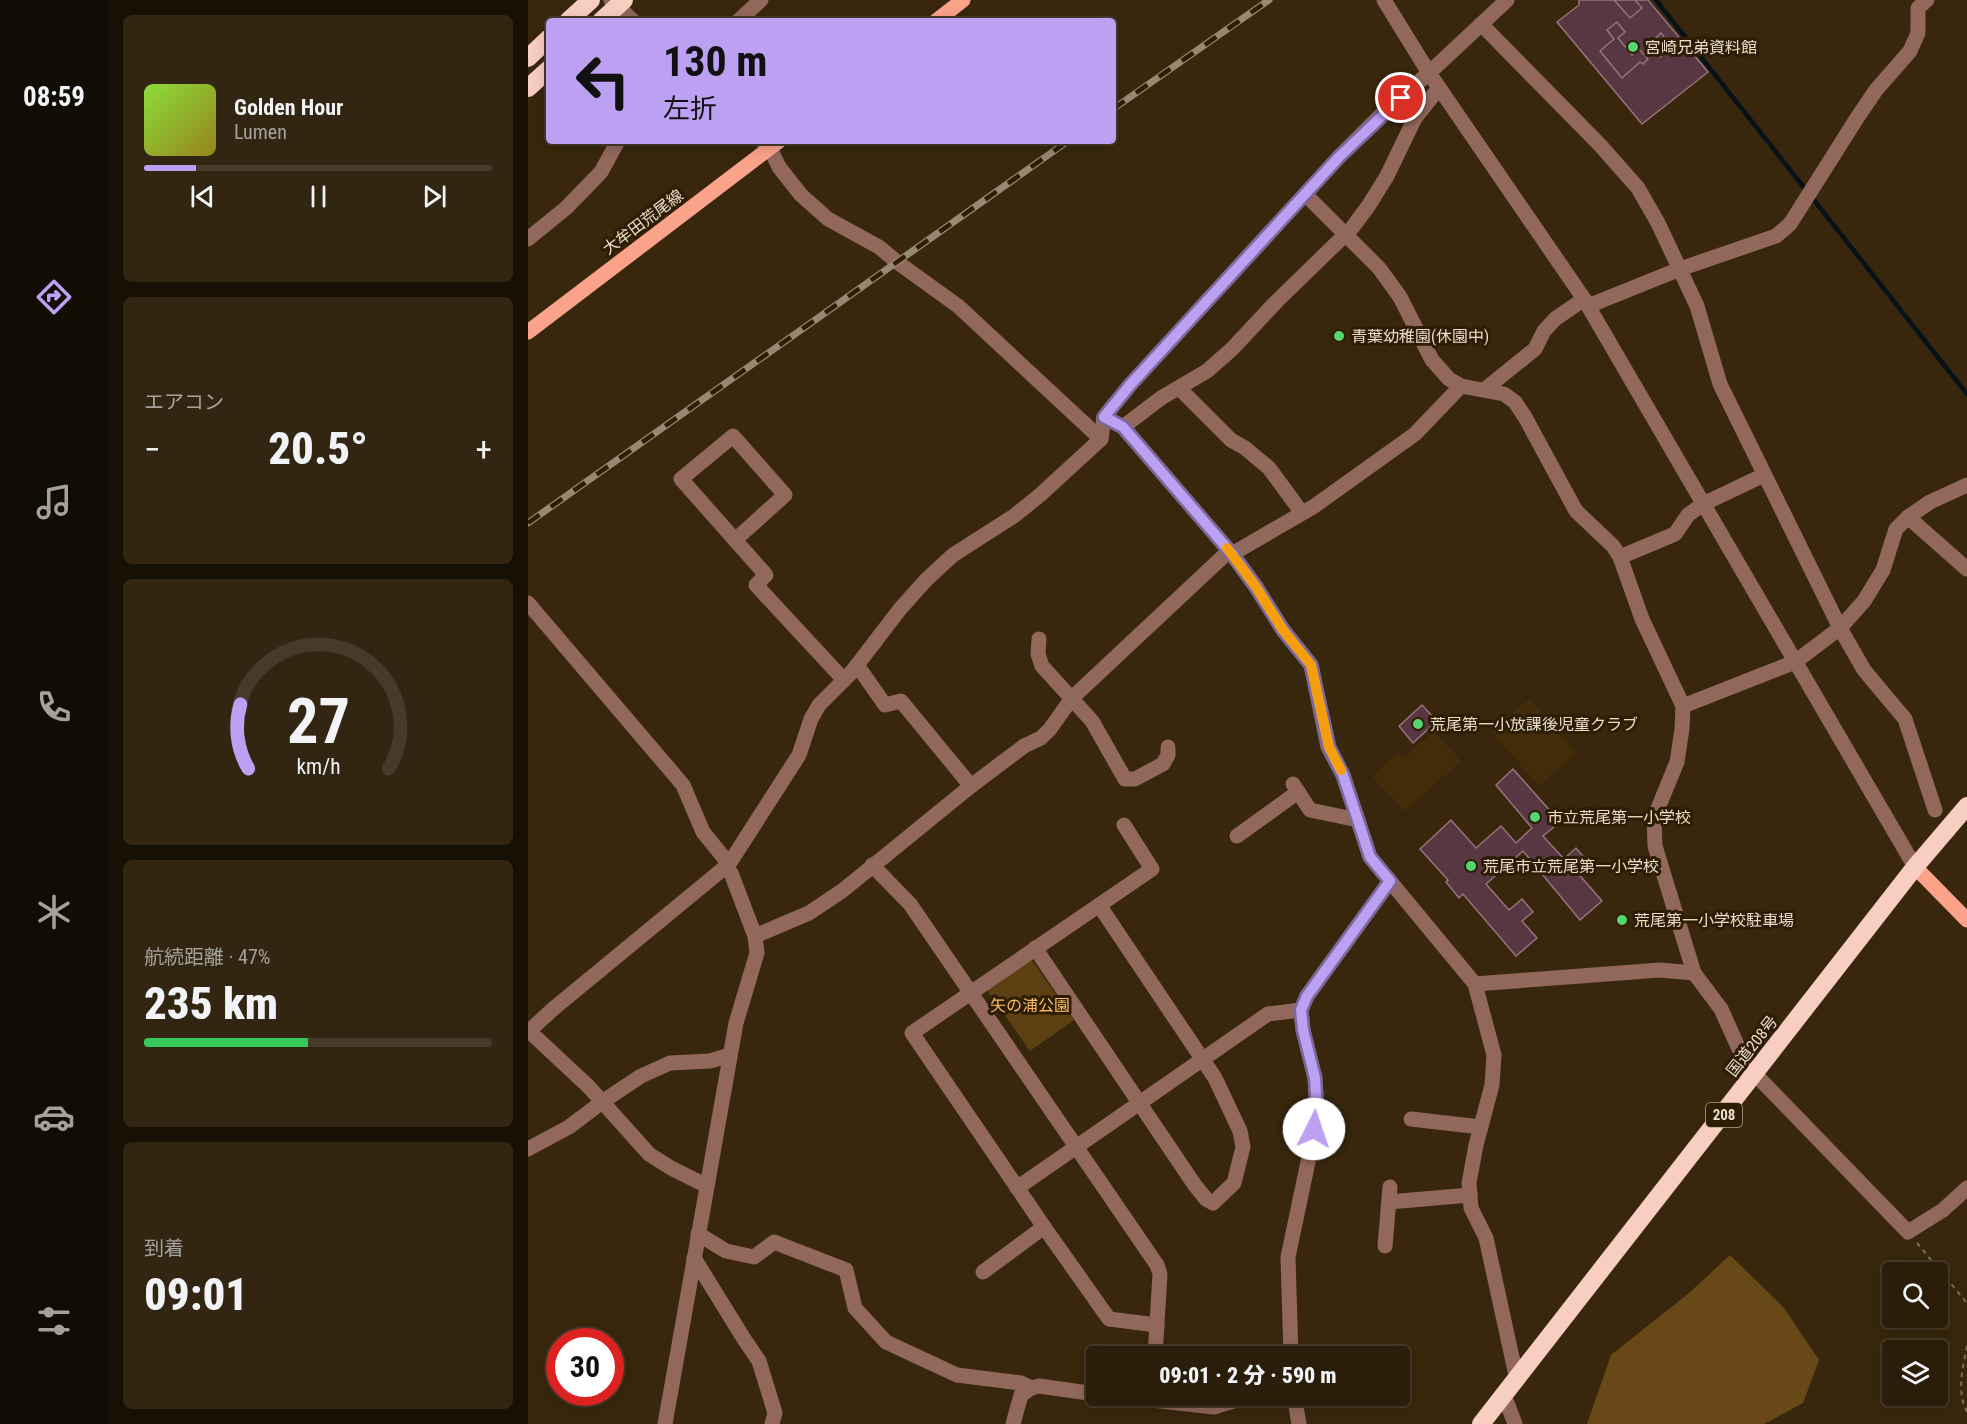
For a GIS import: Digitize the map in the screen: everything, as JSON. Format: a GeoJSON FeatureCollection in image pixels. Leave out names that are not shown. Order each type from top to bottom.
{"type":"FeatureCollection","features":[{"type":"Feature","properties":{"kind":"highway"},"geometry":{"type":"LineString","coordinates":[[571,18],[591,0]]}},
{"type":"Feature","properties":{"kind":"highway"},"geometry":{"type":"LineString","coordinates":[[604,18],[618,2]]}},
{"type":"Feature","properties":{"kind":"highway"},"geometry":{"type":"LineString","coordinates":[[528,58],[546,41]]}},
{"type":"Feature","properties":{"kind":"highway"},"geometry":{"type":"LineString","coordinates":[[528,88],[546,72]]}},
{"type":"Feature","properties":{"kind":"highway","name":"国道208号"},"geometry":{"type":"LineString","coordinates":[[1481,1424],[1916,867],[1967,806]]}},
{"type":"Feature","properties":{"kind":"main road"},"geometry":{"type":"LineString","coordinates":[[940,18],[963,0]]}},
{"type":"Feature","properties":{"kind":"main road","name":"大牟田荒尾線"},"geometry":{"type":"LineString","coordinates":[[528,332],[770,144]]}},
{"type":"Feature","properties":{"kind":"main road"},"geometry":{"type":"LineString","coordinates":[[1916,867],[1967,920]]}},
{"type":"Feature","properties":{"kind":"street"},"geometry":{"type":"LineString","coordinates":[[741,18],[761,0]]}},
{"type":"Feature","properties":{"kind":"street"},"geometry":{"type":"LineString","coordinates":[[1384,0],[1439,88],[1586,302],[1916,867]]}},
{"type":"Feature","properties":{"kind":"street"},"geometry":{"type":"LineString","coordinates":[[707,1186],[671,1168],[650,1154],[602,1102],[529,1032],[730,868],[794,763],[811,719],[819,705],[857,665],[900,609],[952,555],[1014,516],[1101,439],[1104,417],[1130,385],[1339,157],[1386,110],[1430,73],[1507,0]]}},
{"type":"Feature","properties":{"kind":"street"},"geometry":{"type":"LineString","coordinates":[[1484,390],[1535,349],[1544,331],[1555,319],[1586,302],[1776,236],[1790,224],[1876,90],[1910,51],[1918,33],[1918,8],[1928,0]]}},
{"type":"Feature","properties":{"kind":"street"},"geometry":{"type":"LineString","coordinates":[[618,2],[631,18]]}},
{"type":"Feature","properties":{"kind":"street"},"geometry":{"type":"LineString","coordinates":[[1481,24],[1600,145],[1638,188],[1658,223],[1697,306],[1720,384],[1840,628],[1864,670],[1905,719],[1935,810]]}},
{"type":"Feature","properties":{"kind":"street"},"geometry":{"type":"LineString","coordinates":[[1123,427],[1161,398],[1207,371],[1232,349],[1276,302],[1346,234],[1369,205],[1381,185],[1415,118],[1439,88]]}},
{"type":"Feature","properties":{"kind":"street"},"geometry":{"type":"LineString","coordinates":[[528,238],[566,208],[601,172],[616,144]]}},
{"type":"Feature","properties":{"kind":"street"},"geometry":{"type":"LineString","coordinates":[[771,144],[779,167],[801,195],[828,219],[879,247],[958,306],[1101,439]]}},
{"type":"Feature","properties":{"kind":"street"},"geometry":{"type":"LineString","coordinates":[[1305,194],[1379,268],[1400,297],[1432,360],[1449,379],[1461,386],[1504,394],[1515,402],[1576,511],[1613,546],[1620,557],[1642,619],[1683,706],[1677,762],[1654,818],[1655,846],[1694,973],[1721,1009],[1739,1049],[1755,1074],[1908,1232],[1943,1210],[1967,1188]]}},
{"type":"Feature","properties":{"kind":"street"},"geometry":{"type":"LineString","coordinates":[[755,936],[809,913],[842,891],[971,786],[1024,746],[1041,738],[1072,698],[1230,552],[1302,513],[1415,434],[1461,386]]}},
{"type":"Feature","properties":{"kind":"street"},"geometry":{"type":"LineString","coordinates":[[1179,388],[1231,440],[1245,448],[1269,468],[1302,513]]}},
{"type":"Feature","properties":{"kind":"street"},"geometry":{"type":"LineString","coordinates":[[1104,417],[1123,427],[1230,552],[1256,587],[1283,630],[1311,665],[1329,747],[1343,775],[1370,857],[1475,984],[1494,1055],[1492,1085],[1469,1183],[1471,1208],[1486,1238],[1517,1380]]}},
{"type":"Feature","properties":{"kind":"street"},"geometry":{"type":"LineString","coordinates":[[735,540],[785,495],[733,436],[681,479],[735,540],[766,575],[756,585],[844,680]]}},
{"type":"Feature","properties":{"kind":"street"},"geometry":{"type":"LineString","coordinates":[[1620,557],[1675,534],[1688,515],[1703,504],[1764,475]]}},
{"type":"Feature","properties":{"kind":"street"},"geometry":{"type":"LineString","coordinates":[[1683,706],[1795,662],[1840,628],[1864,601],[1883,570],[1896,529],[1908,517],[1930,502],[1967,485]]}},
{"type":"Feature","properties":{"kind":"street"},"geometry":{"type":"LineString","coordinates":[[1908,517],[1967,569]]}},
{"type":"Feature","properties":{"kind":"street"},"geometry":{"type":"LineString","coordinates":[[528,603],[682,785],[703,832],[730,868],[755,936],[757,953],[736,1023],[665,1424]]}},
{"type":"Feature","properties":{"kind":"street"},"geometry":{"type":"LineString","coordinates":[[1039,639],[1038,654],[1042,666],[1092,721],[1125,779],[1135,779],[1163,764],[1168,755],[1168,747]]}},
{"type":"Feature","properties":{"kind":"street"},"geometry":{"type":"LineString","coordinates":[[857,665],[885,705],[901,701],[971,786]]}},
{"type":"Feature","properties":{"kind":"street"},"geometry":{"type":"LineString","coordinates":[[1237,836],[1295,788],[1310,810],[1358,819]]}},
{"type":"Feature","properties":{"kind":"street"},"geometry":{"type":"LineString","coordinates":[[1124,825],[1152,869],[912,1033],[1109,1319],[1157,1325]]}},
{"type":"Feature","properties":{"kind":"street"},"geometry":{"type":"LineString","coordinates":[[872,865],[910,904],[1157,1265],[1160,1274],[1156,1346]]}},
{"type":"Feature","properties":{"kind":"street"},"geometry":{"type":"LineString","coordinates":[[1291,1346],[1288,1257],[1317,1112],[1315,1078],[1303,1030],[1301,1010],[1307,996],[1390,881]]}},
{"type":"Feature","properties":{"kind":"street"},"geometry":{"type":"LineString","coordinates":[[1035,948],[1194,1184],[1206,1199],[1213,1203],[1234,1183],[1243,1147],[1240,1131],[1215,1078],[1099,905]]}},
{"type":"Feature","properties":{"kind":"street"},"geometry":{"type":"LineString","coordinates":[[1475,984],[1660,970],[1694,973]]}},
{"type":"Feature","properties":{"kind":"street"},"geometry":{"type":"LineString","coordinates":[[1017,1188],[1268,1014],[1301,1010]]}},
{"type":"Feature","properties":{"kind":"street"},"geometry":{"type":"LineString","coordinates":[[528,1149],[568,1128],[641,1076],[670,1063],[710,1061],[730,1055]]}},
{"type":"Feature","properties":{"kind":"street"},"geometry":{"type":"LineString","coordinates":[[1411,1119],[1481,1127]]}},
{"type":"Feature","properties":{"kind":"street"},"geometry":{"type":"LineString","coordinates":[[1385,1246],[1389,1195],[1470,1196]]}},
{"type":"Feature","properties":{"kind":"street"},"geometry":{"type":"LineString","coordinates":[[983,1272],[1044,1227]]}},
{"type":"Feature","properties":{"kind":"street"},"geometry":{"type":"LineString","coordinates":[[698,1234],[726,1251],[754,1257],[774,1242],[846,1270],[855,1308],[886,1342],[957,1376],[1021,1383],[1031,1388]]}},
{"type":"Feature","properties":{"kind":"street"},"geometry":{"type":"LineString","coordinates":[[694,1258],[759,1360],[775,1413],[772,1424]]}},
{"type":"Feature","properties":{"kind":"street"},"geometry":{"type":"LineString","coordinates":[[1013,1424],[1021,1395],[1031,1388],[1039,1386],[1086,1393]]}},
{"type":"Feature","properties":{"kind":"street"},"geometry":{"type":"LineString","coordinates":[[1504,1395],[1515,1424]]}},
{"type":"Feature","properties":{"kind":"street"},"geometry":{"type":"LineString","coordinates":[[1296,1406],[1299,1424]]}},
{"type":"Feature","properties":{"kind":"path"},"geometry":{"type":"LineString","coordinates":[[1908,1232],[1967,1304]]}},
{"type":"Feature","properties":{"kind":"path"},"geometry":{"type":"LineString","coordinates":[[1967,1346],[1960,1383],[1967,1412]]}},
{"type":"Feature","properties":{"kind":"shaded area"},"geometry":{"type":"Polygon","coordinates":[[[1529,699],[1576,753],[1539,786],[1491,731],[1529,699]]]}},
{"type":"Feature","properties":{"kind":"shaded area"},"geometry":{"type":"Polygon","coordinates":[[[1434,731],[1461,761],[1404,811],[1372,776],[1398,752],[1404,758],[1434,731]]]}},
{"type":"Feature","properties":{"kind":"shaded area"},"geometry":{"type":"Polygon","coordinates":[[[1730,1255],[1784,1308],[1819,1360],[1803,1403],[1764,1424],[1587,1424],[1611,1355],[1689,1293],[1730,1255]]]}},
{"type":"Feature","properties":{"kind":"green space","name":"矢の浦公園"},"geometry":{"type":"Polygon","coordinates":[[[1031,959],[1074,1020],[1030,1051],[987,990],[1031,959]]]}},
{"type":"Feature","properties":{"kind":"building","name":"宮崎兄弟資料館"},"geometry":{"type":"Polygon","coordinates":[[[1579,0],[1648,0],[1708,72],[1642,124],[1557,22],[1579,5],[1579,0]]]}},
{"type":"Feature","properties":{"kind":"building"},"geometry":{"type":"Polygon","coordinates":[[[1614,0],[1635,0],[1642,8],[1630,18],[1614,0]]]}},
{"type":"Feature","properties":{"kind":"building"},"geometry":{"type":"Polygon","coordinates":[[[1617,22],[1625,32],[1618,38],[1632,55],[1639,49],[1648,59],[1643,64],[1640,62],[1622,78],[1600,51],[1614,39],[1607,30],[1617,22]]]}},
{"type":"Feature","properties":{"kind":"building"},"geometry":{"type":"Polygon","coordinates":[[[1661,33],[1672,47],[1660,57],[1649,44],[1661,33]]]}},
{"type":"Feature","properties":{"kind":"building","name":"荒尾第一小放課後児童クラブ"},"geometry":{"type":"Polygon","coordinates":[[[1422,705],[1437,721],[1413,743],[1399,726],[1422,705]]]}},
{"type":"Feature","properties":{"kind":"building","name":"荒尾市立荒尾第一小学校"},"geometry":{"type":"Polygon","coordinates":[[[1513,769],[1560,822],[1543,836],[1564,859],[1576,848],[1587,861],[1576,871],[1602,901],[1580,920],[1523,851],[1486,884],[1509,910],[1522,899],[1533,912],[1522,921],[1537,938],[1516,956],[1463,894],[1459,898],[1446,882],[1448,880],[1420,849],[1451,820],[1476,848],[1501,826],[1516,843],[1532,828],[1496,785],[1513,769]]]}},
{"type":"Feature","properties":{"kind":"waterway"},"geometry":{"type":"LineString","coordinates":[[1656,0],[1967,394]]}},
{"type":"Feature","properties":{"kind":"railway"},"geometry":{"type":"LineString","coordinates":[[1116,107],[1269,0]]}},
{"type":"Feature","properties":{"kind":"railway"},"geometry":{"type":"LineString","coordinates":[[528,523],[1064,144]]}},
{"type":"Feature","properties":{"kind":"slow traffic"},"geometry":{"type":"LineString","coordinates":[[1227,548],[1256,587],[1283,630],[1311,665],[1329,747],[1341,770]]}},
{"type":"Feature","properties":{"kind":"place","name":"宮崎兄弟資料館"},"geometry":{"type":"Point","coordinates":[1633,47]}},
{"type":"Feature","properties":{"kind":"place","name":"青葉幼稚園(休園中)"},"geometry":{"type":"Point","coordinates":[1339,336]}},
{"type":"Feature","properties":{"kind":"place","name":"荒尾第一小放課後児童クラブ"},"geometry":{"type":"Point","coordinates":[1418,724]}},
{"type":"Feature","properties":{"kind":"place","name":"市立荒尾第一小学校"},"geometry":{"type":"Point","coordinates":[1535,817]}},
{"type":"Feature","properties":{"kind":"place","name":"荒尾市立荒尾第一小学校"},"geometry":{"type":"Point","coordinates":[1471,866]}},
{"type":"Feature","properties":{"kind":"place","name":"荒尾第一小学校駐車場"},"geometry":{"type":"Point","coordinates":[1622,920]}},
{"type":"Feature","properties":{"kind":"route"},"geometry":{"type":"LineString","coordinates":[[1314,1129],[1317,1112],[1315,1078],[1303,1030],[1301,1010],[1307,996],[1390,881],[1370,857],[1343,775],[1329,747],[1311,665],[1283,630],[1232,554],[1123,427],[1104,417],[1130,385],[1339,157],[1401,98]]}}]}
